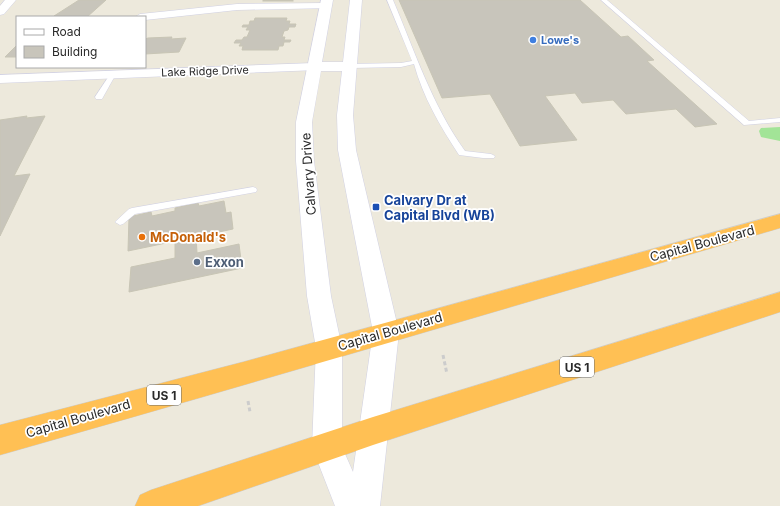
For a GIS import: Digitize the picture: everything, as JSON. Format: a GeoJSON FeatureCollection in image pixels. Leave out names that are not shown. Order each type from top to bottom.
{"type":"FeatureCollection","features":[{"type":"Feature","properties":{"kind":"highway","name":"Capital Boulevard"},"geometry":{"type":"LineString","coordinates":[[0,440],[243,374],[329,348],[780,221]]}},
{"type":"Feature","properties":{"kind":"highway","name":"US 1"},"geometry":{"type":"LineString","coordinates":[[151,506],[373,431],[780,302]]}},
{"type":"Feature","properties":{"kind":"street"},"geometry":{"type":"LineString","coordinates":[[0,12],[10,0]]}},
{"type":"Feature","properties":{"kind":"street"},"geometry":{"type":"LineString","coordinates":[[356,0],[345,115],[347,150],[386,332],[364,506]]}},
{"type":"Feature","properties":{"kind":"street"},"geometry":{"type":"LineString","coordinates":[[146,16],[238,7],[327,3]]}},
{"type":"Feature","properties":{"kind":"street","name":"Calvary Drive"},"geometry":{"type":"LineString","coordinates":[[327,3],[304,122],[306,161],[319,296],[329,348],[327,447]]}},
{"type":"Feature","properties":{"kind":"street"},"geometry":{"type":"LineString","coordinates":[[314,67],[350,66]]}},
{"type":"Feature","properties":{"kind":"street","name":"Lake Ridge Drive"},"geometry":{"type":"LineString","coordinates":[[0,79],[85,71],[113,74],[314,67]]}},
{"type":"Feature","properties":{"kind":"street"},"geometry":{"type":"LineString","coordinates":[[327,447],[350,506]]}},
{"type":"Feature","properties":{"kind":"lane"},"geometry":{"type":"LineString","coordinates":[[390,0],[432,104],[451,137],[462,153],[491,156]]}},
{"type":"Feature","properties":{"kind":"lane"},"geometry":{"type":"LineString","coordinates":[[604,0],[747,123],[780,120]]}},
{"type":"Feature","properties":{"kind":"lane"},"geometry":{"type":"LineString","coordinates":[[350,66],[416,62]]}},
{"type":"Feature","properties":{"kind":"lane"},"geometry":{"type":"LineString","coordinates":[[99,97],[113,74]]}},
{"type":"Feature","properties":{"kind":"lane"},"geometry":{"type":"LineString","coordinates":[[120,222],[132,211],[253,190]]}},
{"type":"Feature","properties":{"kind":"path"},"geometry":{"type":"LineString","coordinates":[[444,355],[446,374]]}},
{"type":"Feature","properties":{"kind":"path"},"geometry":{"type":"LineString","coordinates":[[248,401],[250,412]]}},
{"type":"Feature","properties":{"kind":"green space"},"geometry":{"type":"Polygon","coordinates":[[[780,127],[780,141],[761,137],[759,131],[761,128],[780,127]]]}},
{"type":"Feature","properties":{"kind":"building"},"geometry":{"type":"Polygon","coordinates":[[[79,0],[106,0],[88,16],[54,16],[79,0]]]}},
{"type":"Feature","properties":{"kind":"building"},"geometry":{"type":"Polygon","coordinates":[[[293,0],[293,1],[263,1],[293,0]]]}},
{"type":"Feature","properties":{"kind":"building"},"geometry":{"type":"Polygon","coordinates":[[[399,0],[580,0],[621,37],[628,36],[654,60],[647,61],[717,124],[695,127],[676,109],[626,114],[613,100],[582,103],[575,93],[545,96],[577,140],[520,146],[490,94],[442,98],[399,0]]]}},
{"type":"Feature","properties":{"kind":"building"},"geometry":{"type":"Polygon","coordinates":[[[255,18],[287,18],[286,21],[290,21],[289,24],[296,24],[295,27],[289,27],[288,30],[284,31],[282,37],[285,37],[284,40],[291,40],[290,42],[284,42],[283,46],[279,46],[278,50],[242,50],[243,46],[239,46],[241,43],[234,43],[236,40],[242,40],[244,37],[247,37],[250,30],[246,30],[248,27],[242,27],[243,25],[249,25],[250,21],[254,21],[255,18]]]}},
{"type":"Feature","properties":{"kind":"building"},"geometry":{"type":"Polygon","coordinates":[[[186,38],[179,52],[146,54],[146,39],[186,38]]]}},
{"type":"Feature","properties":{"kind":"building"},"geometry":{"type":"Polygon","coordinates":[[[16,46],[16,57],[5,57],[16,46]]]}},
{"type":"Feature","properties":{"kind":"building"},"geometry":{"type":"Polygon","coordinates":[[[27,116],[26,118],[45,116],[14,176],[30,174],[0,236],[0,120],[27,116]]]}},
{"type":"Feature","properties":{"kind":"building"},"geometry":{"type":"Polygon","coordinates":[[[224,201],[226,213],[231,212],[233,229],[128,251],[129,217],[151,212],[152,216],[175,211],[175,208],[198,203],[199,206],[224,201]]]}},
{"type":"Feature","properties":{"kind":"building","name":"Exxon"},"geometry":{"type":"Polygon","coordinates":[[[196,236],[197,253],[239,244],[242,268],[129,292],[131,267],[175,258],[175,241],[196,236]]]}},
{"type":"Feature","properties":{"kind":"place","name":"Lowe's"},"geometry":{"type":"Point","coordinates":[533,40]}},
{"type":"Feature","properties":{"kind":"place","name":"Calvary Dr at Capital Blvd (WB)"},"geometry":{"type":"Point","coordinates":[376,207]}},
{"type":"Feature","properties":{"kind":"place","name":"McDonald's"},"geometry":{"type":"Point","coordinates":[142,237]}},
{"type":"Feature","properties":{"kind":"place","name":"Exxon"},"geometry":{"type":"Point","coordinates":[197,262]}}]}
